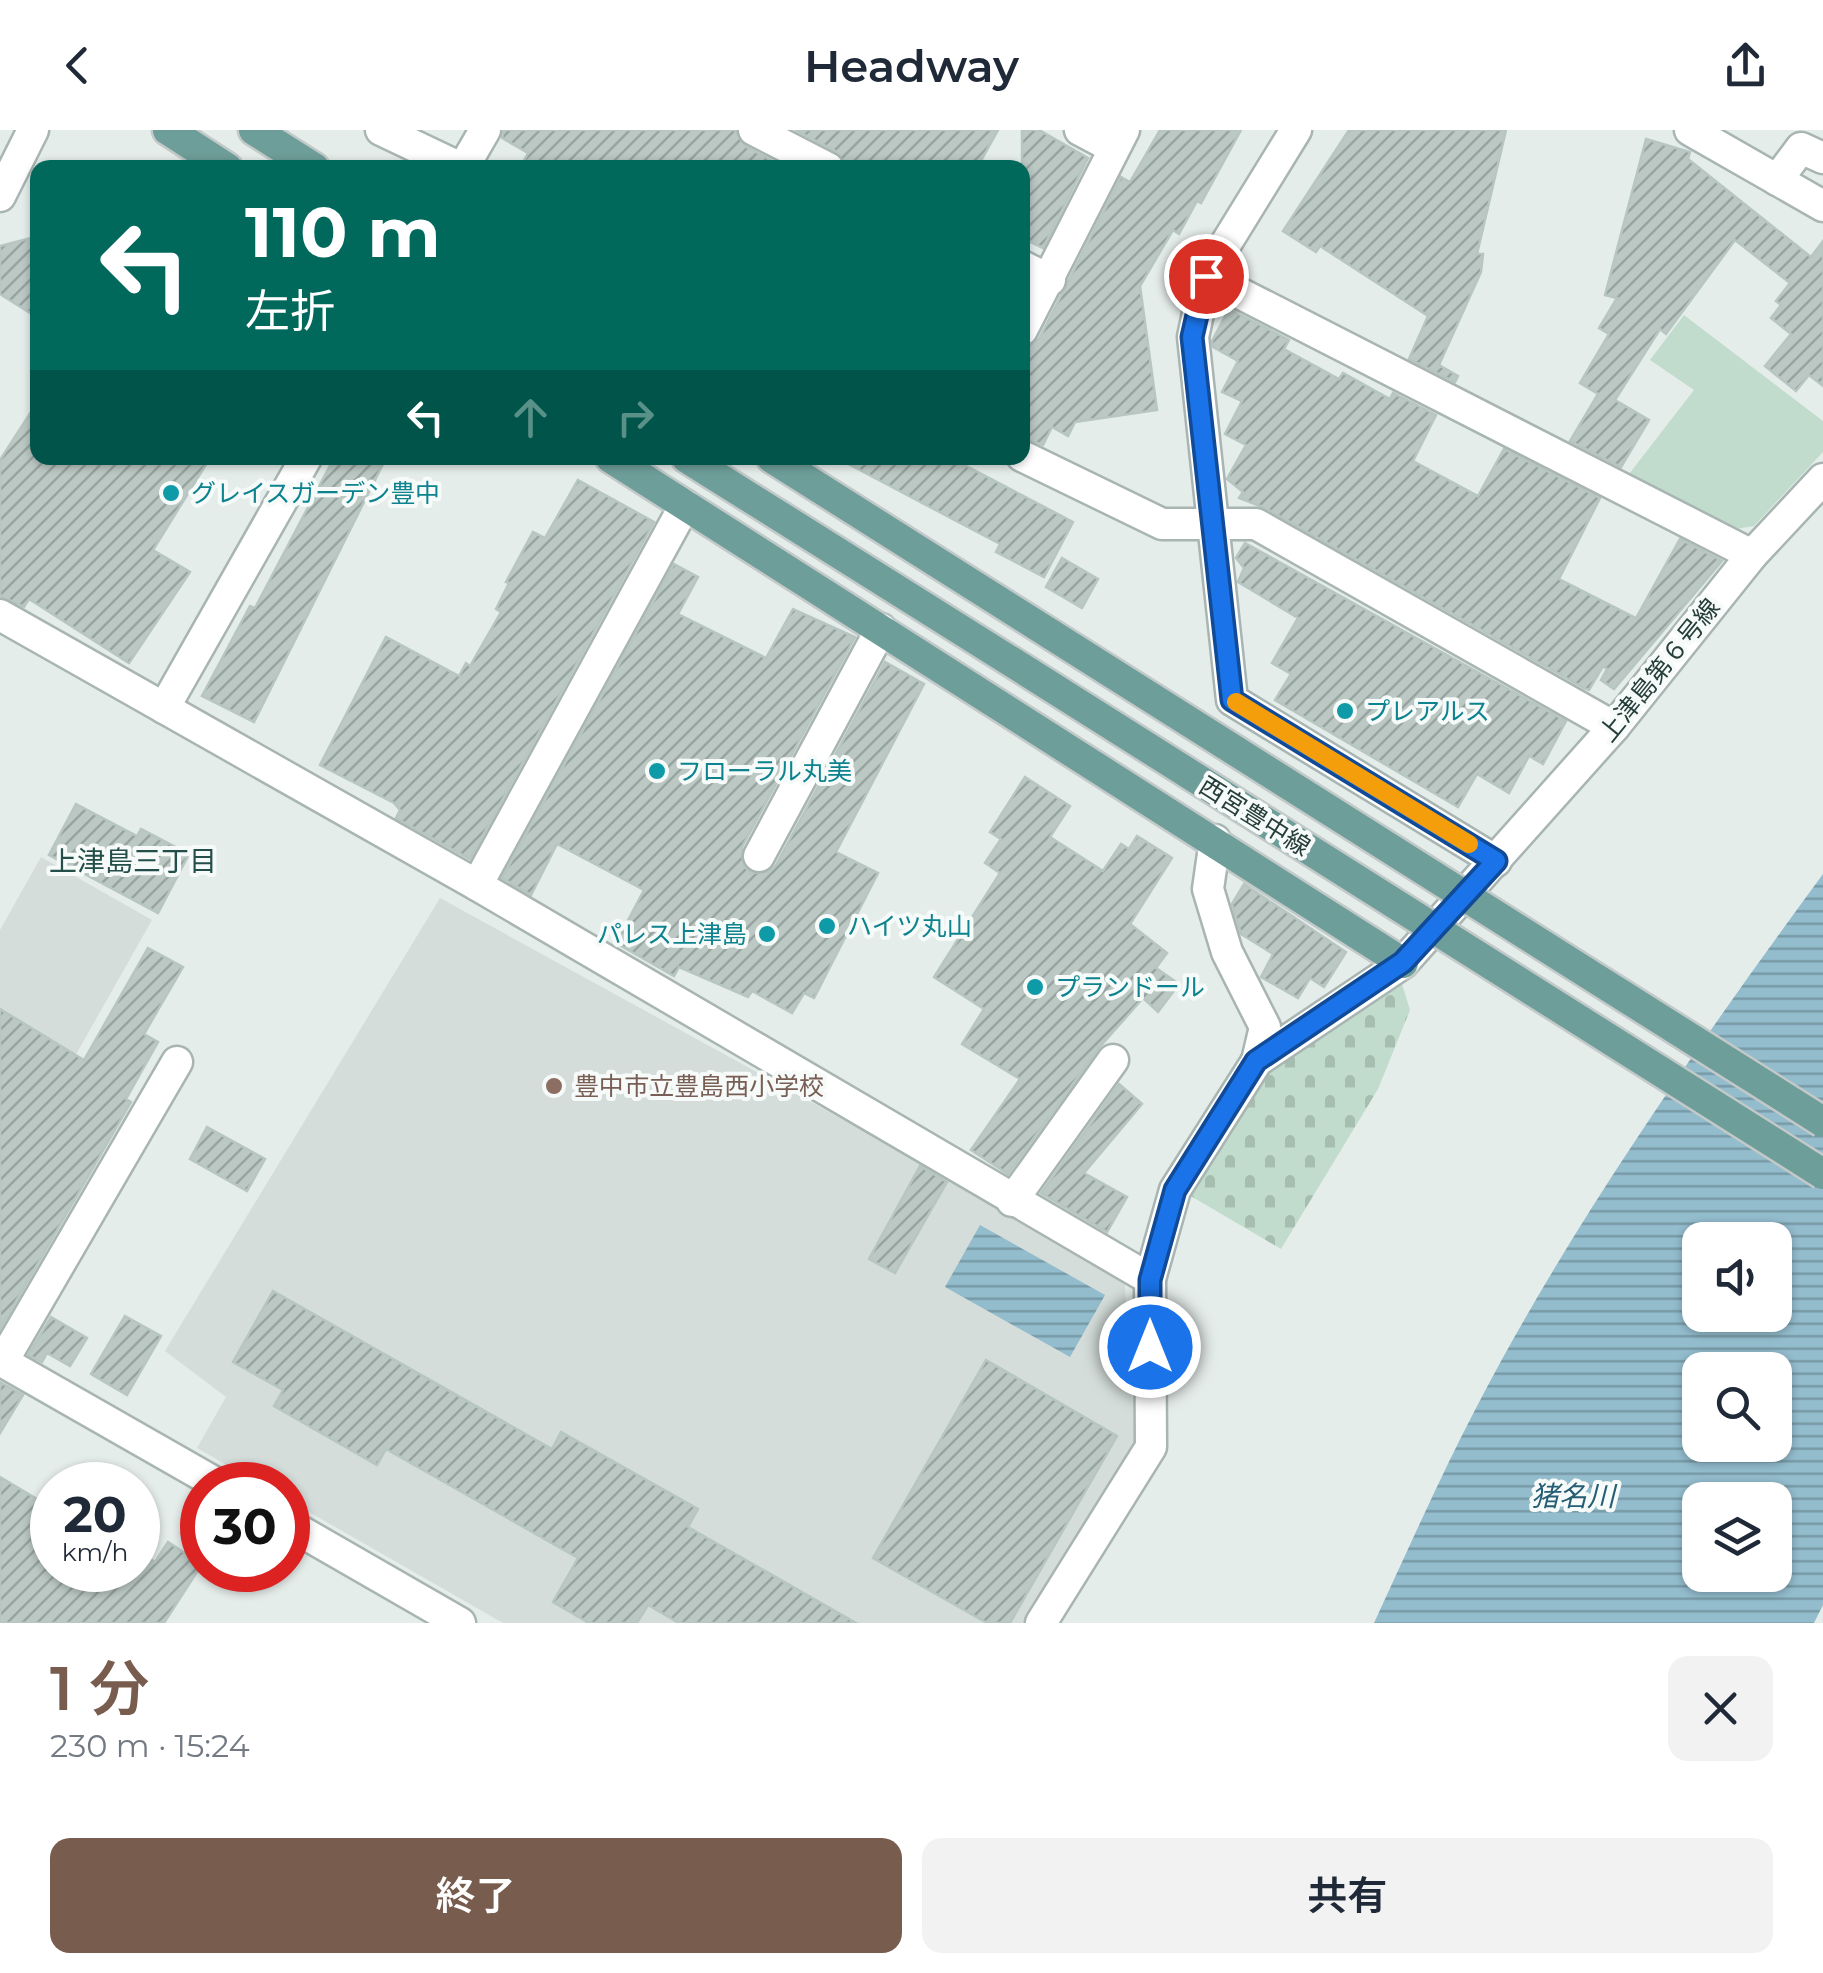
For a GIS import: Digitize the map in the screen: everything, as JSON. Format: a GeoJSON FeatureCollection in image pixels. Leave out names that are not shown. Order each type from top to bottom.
{"type":"FeatureCollection","features":[{"type":"Feature","properties":{"kind":"main road"},"geometry":{"type":"LineString","coordinates":[[168,130],[215,160]]}},
{"type":"Feature","properties":{"kind":"main road"},"geometry":{"type":"LineString","coordinates":[[254,130],[301,160]]}},
{"type":"Feature","properties":{"kind":"main road"},"geometry":{"type":"LineString","coordinates":[[622,465],[1403,962]]}},
{"type":"Feature","properties":{"kind":"main road","name":"西宮豊中線"},"geometry":{"type":"LineString","coordinates":[[698,465],[1823,1174]]}},
{"type":"Feature","properties":{"kind":"main road","name":"西宮豊中線"},"geometry":{"type":"LineString","coordinates":[[783,465],[1823,1122]]}},
{"type":"Feature","properties":{"kind":"street"},"geometry":{"type":"LineString","coordinates":[[0,196],[33,130]]}},
{"type":"Feature","properties":{"kind":"street"},"geometry":{"type":"LineString","coordinates":[[381,130],[445,160]]}},
{"type":"Feature","properties":{"kind":"street"},"geometry":{"type":"LineString","coordinates":[[467,160],[485,130]]}},
{"type":"Feature","properties":{"kind":"street"},"geometry":{"type":"LineString","coordinates":[[754,130],[812,160]]}},
{"type":"Feature","properties":{"kind":"street"},"geometry":{"type":"LineString","coordinates":[[1030,316],[1119,139],[1080,130]]}},
{"type":"Feature","properties":{"kind":"street"},"geometry":{"type":"LineString","coordinates":[[1296,130],[1206,276],[1192,337],[1232,700],[1496,861]]}},
{"type":"Feature","properties":{"kind":"street"},"geometry":{"type":"LineString","coordinates":[[1690,130],[1823,206]]}},
{"type":"Feature","properties":{"kind":"street"},"geometry":{"type":"LineString","coordinates":[[1776,180],[1801,148],[1823,158]]}},
{"type":"Feature","properties":{"kind":"street"},"geometry":{"type":"LineString","coordinates":[[1030,270],[1050,280]]}},
{"type":"Feature","properties":{"kind":"street"},"geometry":{"type":"LineString","coordinates":[[1206,276],[1752,555]]}},
{"type":"Feature","properties":{"kind":"street"},"geometry":{"type":"LineString","coordinates":[[1030,460],[1162,524],[1256,524],[1614,728]]}},
{"type":"Feature","properties":{"kind":"street"},"geometry":{"type":"LineString","coordinates":[[164,708],[302,465]]}},
{"type":"Feature","properties":{"kind":"street","name":"上津島第６号線"},"geometry":{"type":"LineString","coordinates":[[1256,1061],[1403,962],[1614,728],[1752,555],[1823,479]]}},
{"type":"Feature","properties":{"kind":"street"},"geometry":{"type":"LineString","coordinates":[[478,885],[686,505]]}},
{"type":"Feature","properties":{"kind":"street"},"geometry":{"type":"LineString","coordinates":[[0,615],[478,885],[1150,1280]]}},
{"type":"Feature","properties":{"kind":"street"},"geometry":{"type":"LineString","coordinates":[[759,856],[881,629]]}},
{"type":"Feature","properties":{"kind":"street"},"geometry":{"type":"LineString","coordinates":[[1041,1623],[1151,1448],[1150,1280],[1175,1190],[1256,1061],[1265,1028],[1227,952],[1208,890],[1215,840]]}},
{"type":"Feature","properties":{"kind":"street"},"geometry":{"type":"LineString","coordinates":[[1012,1201],[1114,1060]]}},
{"type":"Feature","properties":{"kind":"street"},"geometry":{"type":"LineString","coordinates":[[177,1062],[2,1360],[180,1463]]}},
{"type":"Feature","properties":{"kind":"street"},"geometry":{"type":"LineString","coordinates":[[310,1537],[460,1623]]}},
{"type":"Feature","properties":{"kind":"shaded area"},"geometry":{"type":"Polygon","coordinates":[[[41,857],[152,920],[18,1157],[0,1147],[0,930],[41,857]]]}},
{"type":"Feature","properties":{"kind":"shaded area","name":"豊中市立豊島西小学校"},"geometry":{"type":"Polygon","coordinates":[[[440,898],[1124,1274],[1136,1446],[1024,1623],[503,1623],[310,1513],[310,1462],[221,1462],[197,1448],[226,1397],[165,1351],[440,898]]]}},
{"type":"Feature","properties":{"kind":"green space"},"geometry":{"type":"Polygon","coordinates":[[[1684,315],[1823,421],[1823,452],[1754,526],[1736,529],[1629,474],[1694,390],[1650,360],[1684,315]]]}},
{"type":"Feature","properties":{"kind":"green space"},"geometry":{"type":"Polygon","coordinates":[[[1402,984],[1410,1010],[1378,1089],[1281,1249],[1189,1195],[1266,1071],[1295,1046],[1402,984]]]}},
{"type":"Feature","properties":{"kind":"water","name":"猪名川"},"geometry":{"type":"Polygon","coordinates":[[[1823,874],[1823,1605],[1814,1623],[1374,1623],[1462,1436],[1513,1340],[1595,1202],[1823,874]]]}},
{"type":"Feature","properties":{"kind":"water"},"geometry":{"type":"Polygon","coordinates":[[[980,1225],[1105,1295],[1070,1357],[945,1287],[980,1225]]]}},
{"type":"Feature","properties":{"kind":"building"},"geometry":{"type":"Polygon","coordinates":[[[504,130],[735,130],[745,146],[771,160],[524,160],[528,153],[502,138],[504,130]]]}},
{"type":"Feature","properties":{"kind":"building"},"geometry":{"type":"Polygon","coordinates":[[[795,130],[998,130],[981,160],[842,160],[837,152],[795,130]]]}},
{"type":"Feature","properties":{"kind":"building"},"geometry":{"type":"Polygon","coordinates":[[[1022,130],[1039,130],[1088,158],[1043,248],[1030,242],[1030,160],[1022,160],[1022,130]]]}},
{"type":"Feature","properties":{"kind":"building"},"geometry":{"type":"Polygon","coordinates":[[[1160,130],[1241,130],[1201,203],[1197,201],[1179,234],[1173,230],[1140,286],[1157,410],[1075,422],[1068,436],[1052,427],[1043,445],[1030,441],[1030,344],[1039,339],[1121,177],[1130,182],[1160,130]]]}},
{"type":"Feature","properties":{"kind":"building"},"geometry":{"type":"Polygon","coordinates":[[[1349,130],[1506,130],[1477,254],[1483,254],[1481,272],[1439,365],[1458,376],[1455,382],[1409,359],[1428,316],[1320,246],[1316,252],[1283,231],[1349,130]]]}},
{"type":"Feature","properties":{"kind":"building"},"geometry":{"type":"Polygon","coordinates":[[[1646,139],[1690,152],[1688,159],[1811,257],[1823,241],[1823,386],[1809,375],[1796,391],[1765,366],[1791,334],[1771,318],[1781,305],[1776,301],[1790,283],[1735,240],[1666,334],[1660,329],[1615,400],[1649,420],[1621,467],[1570,441],[1598,394],[1580,383],[1609,334],[1599,328],[1617,298],[1605,295],[1646,139]]]}},
{"type":"Feature","properties":{"kind":"building"},"geometry":{"type":"Polygon","coordinates":[[[30,238],[30,313],[0,294],[0,246],[30,238]]]}},
{"type":"Feature","properties":{"kind":"building"},"geometry":{"type":"Polygon","coordinates":[[[1229,309],[1289,340],[1284,349],[1339,379],[1343,373],[1390,399],[1393,393],[1436,415],[1413,461],[1478,496],[1504,449],[1600,498],[1559,579],[1636,618],[1680,539],[1722,561],[1614,689],[1601,680],[1607,669],[1603,666],[1589,690],[1584,688],[1265,508],[1239,498],[1243,492],[1227,479],[1246,445],[1225,434],[1242,401],[1222,392],[1238,361],[1213,347],[1212,341],[1229,309]]]}},
{"type":"Feature","properties":{"kind":"building"},"geometry":{"type":"Polygon","coordinates":[[[30,413],[30,465],[206,465],[153,550],[190,572],[129,663],[29,599],[24,607],[0,596],[0,460],[30,413]]]}},
{"type":"Feature","properties":{"kind":"building"},"geometry":{"type":"Polygon","coordinates":[[[330,465],[382,465],[254,722],[202,696],[250,606],[255,608],[330,465]]]}},
{"type":"Feature","properties":{"kind":"building"},"geometry":{"type":"Polygon","coordinates":[[[850,465],[964,465],[1073,522],[1044,577],[996,552],[1000,544],[850,465]]]}},
{"type":"Feature","properties":{"kind":"building"},"geometry":{"type":"Polygon","coordinates":[[[578,480],[654,522],[470,859],[396,818],[400,810],[394,803],[320,765],[386,637],[459,676],[466,663],[470,666],[501,612],[496,609],[509,583],[506,582],[533,532],[545,538],[578,480]]]}},
{"type":"Feature","properties":{"kind":"building"},"geometry":{"type":"Polygon","coordinates":[[[1245,543],[1566,721],[1543,764],[1529,756],[1509,793],[1477,774],[1458,807],[1275,700],[1291,674],[1272,663],[1298,618],[1238,582],[1244,568],[1236,558],[1245,543]]]}},
{"type":"Feature","properties":{"kind":"building"},"geometry":{"type":"Polygon","coordinates":[[[1062,558],[1098,579],[1082,608],[1046,587],[1062,558]]]}},
{"type":"Feature","properties":{"kind":"building"},"geometry":{"type":"Polygon","coordinates":[[[674,564],[698,577],[678,614],[766,658],[793,609],[855,637],[742,847],[743,865],[751,873],[768,872],[776,865],[885,662],[924,684],[836,852],[878,873],[814,998],[804,993],[792,1013],[752,991],[748,997],[679,967],[674,976],[616,943],[644,890],[557,844],[531,895],[502,878],[674,564]]]}},
{"type":"Feature","properties":{"kind":"building"},"geometry":{"type":"Polygon","coordinates":[[[1025,777],[1070,806],[1050,837],[1103,871],[1121,844],[1129,849],[1137,836],[1172,858],[1130,924],[1167,953],[1156,968],[1179,984],[1158,1012],[1143,998],[1098,1049],[1008,1174],[971,1150],[1020,1079],[962,1044],[984,1009],[934,977],[1000,873],[985,863],[1001,839],[990,832],[1025,777]]]}},
{"type":"Feature","properties":{"kind":"building"},"geometry":{"type":"Polygon","coordinates":[[[76,804],[137,836],[141,829],[189,854],[158,913],[49,855],[76,804]]]}},
{"type":"Feature","properties":{"kind":"building"},"geometry":{"type":"Polygon","coordinates":[[[1244,884],[1346,952],[1324,987],[1310,978],[1298,998],[1261,977],[1273,954],[1241,934],[1232,904],[1244,884]]]}},
{"type":"Feature","properties":{"kind":"building"},"geometry":{"type":"Polygon","coordinates":[[[148,948],[183,967],[144,1034],[158,1042],[126,1099],[131,1102],[0,1329],[0,1009],[84,1060],[148,948]]]}},
{"type":"Feature","properties":{"kind":"building"},"geometry":{"type":"Polygon","coordinates":[[[1119,1084],[1142,1104],[1084,1173],[1127,1197],[1107,1232],[1041,1193],[1119,1084]]]}},
{"type":"Feature","properties":{"kind":"building"},"geometry":{"type":"Polygon","coordinates":[[[207,1127],[265,1159],[247,1191],[190,1159],[207,1127]]]}},
{"type":"Feature","properties":{"kind":"building"},"geometry":{"type":"Polygon","coordinates":[[[920,1166],[947,1182],[895,1273],[869,1259],[920,1166]]]}},
{"type":"Feature","properties":{"kind":"building"},"geometry":{"type":"Polygon","coordinates":[[[273,1291],[552,1449],[561,1432],[698,1509],[688,1527],[856,1623],[679,1623],[648,1605],[637,1623],[589,1623],[553,1602],[578,1558],[386,1449],[377,1465],[274,1406],[283,1390],[233,1362],[273,1291]]]}},
{"type":"Feature","properties":{"kind":"building"},"geometry":{"type":"Polygon","coordinates":[[[125,1316],[161,1336],[127,1395],[91,1374],[125,1316]]]}},
{"type":"Feature","properties":{"kind":"building"},"geometry":{"type":"Polygon","coordinates":[[[51,1317],[87,1338],[70,1366],[47,1353],[42,1362],[28,1355],[51,1317]]]}},
{"type":"Feature","properties":{"kind":"building"},"geometry":{"type":"Polygon","coordinates":[[[986,1360],[1117,1436],[1010,1623],[987,1623],[873,1558],[986,1360]]]}},
{"type":"Feature","properties":{"kind":"building"},"geometry":{"type":"Polygon","coordinates":[[[0,1382],[23,1395],[0,1433],[0,1382]]]}},
{"type":"Feature","properties":{"kind":"building"},"geometry":{"type":"Polygon","coordinates":[[[0,1477],[30,1495],[30,1592],[160,1592],[160,1554],[168,1542],[180,1550],[180,1592],[184,1592],[164,1623],[0,1623],[0,1477]]]}},
{"type":"Feature","properties":{"kind":"slow traffic"},"geometry":{"type":"LineString","coordinates":[[1236,702],[1469,844]]}},
{"type":"Feature","properties":{"kind":"place","name":"グレイスガーデン豊中"},"geometry":{"type":"Point","coordinates":[171,493]}},
{"type":"Feature","properties":{"kind":"place","name":"プレアルス"},"geometry":{"type":"Point","coordinates":[1345,711]}},
{"type":"Feature","properties":{"kind":"place","name":"フローラル丸美"},"geometry":{"type":"Point","coordinates":[657,771]}},
{"type":"Feature","properties":{"kind":"place","name":"ハイツ丸山"},"geometry":{"type":"Point","coordinates":[827,926]}},
{"type":"Feature","properties":{"kind":"place","name":"パレス上津島"},"geometry":{"type":"Point","coordinates":[767,934]}},
{"type":"Feature","properties":{"kind":"place","name":"プランドール"},"geometry":{"type":"Point","coordinates":[1035,987]}},
{"type":"Feature","properties":{"kind":"place","name":"豊中市立豊島西小学校"},"geometry":{"type":"Point","coordinates":[554,1086]}},
{"type":"Feature","properties":{"kind":"district","name":"上津島三丁目"},"geometry":{"type":"Point","coordinates":[133,861]}},
{"type":"Feature","properties":{"kind":"route"},"geometry":{"type":"LineString","coordinates":[[1150,1347],[1150,1280],[1175,1190],[1256,1061],[1403,962],[1496,861],[1232,700],[1192,337],[1206,276]]}}]}
